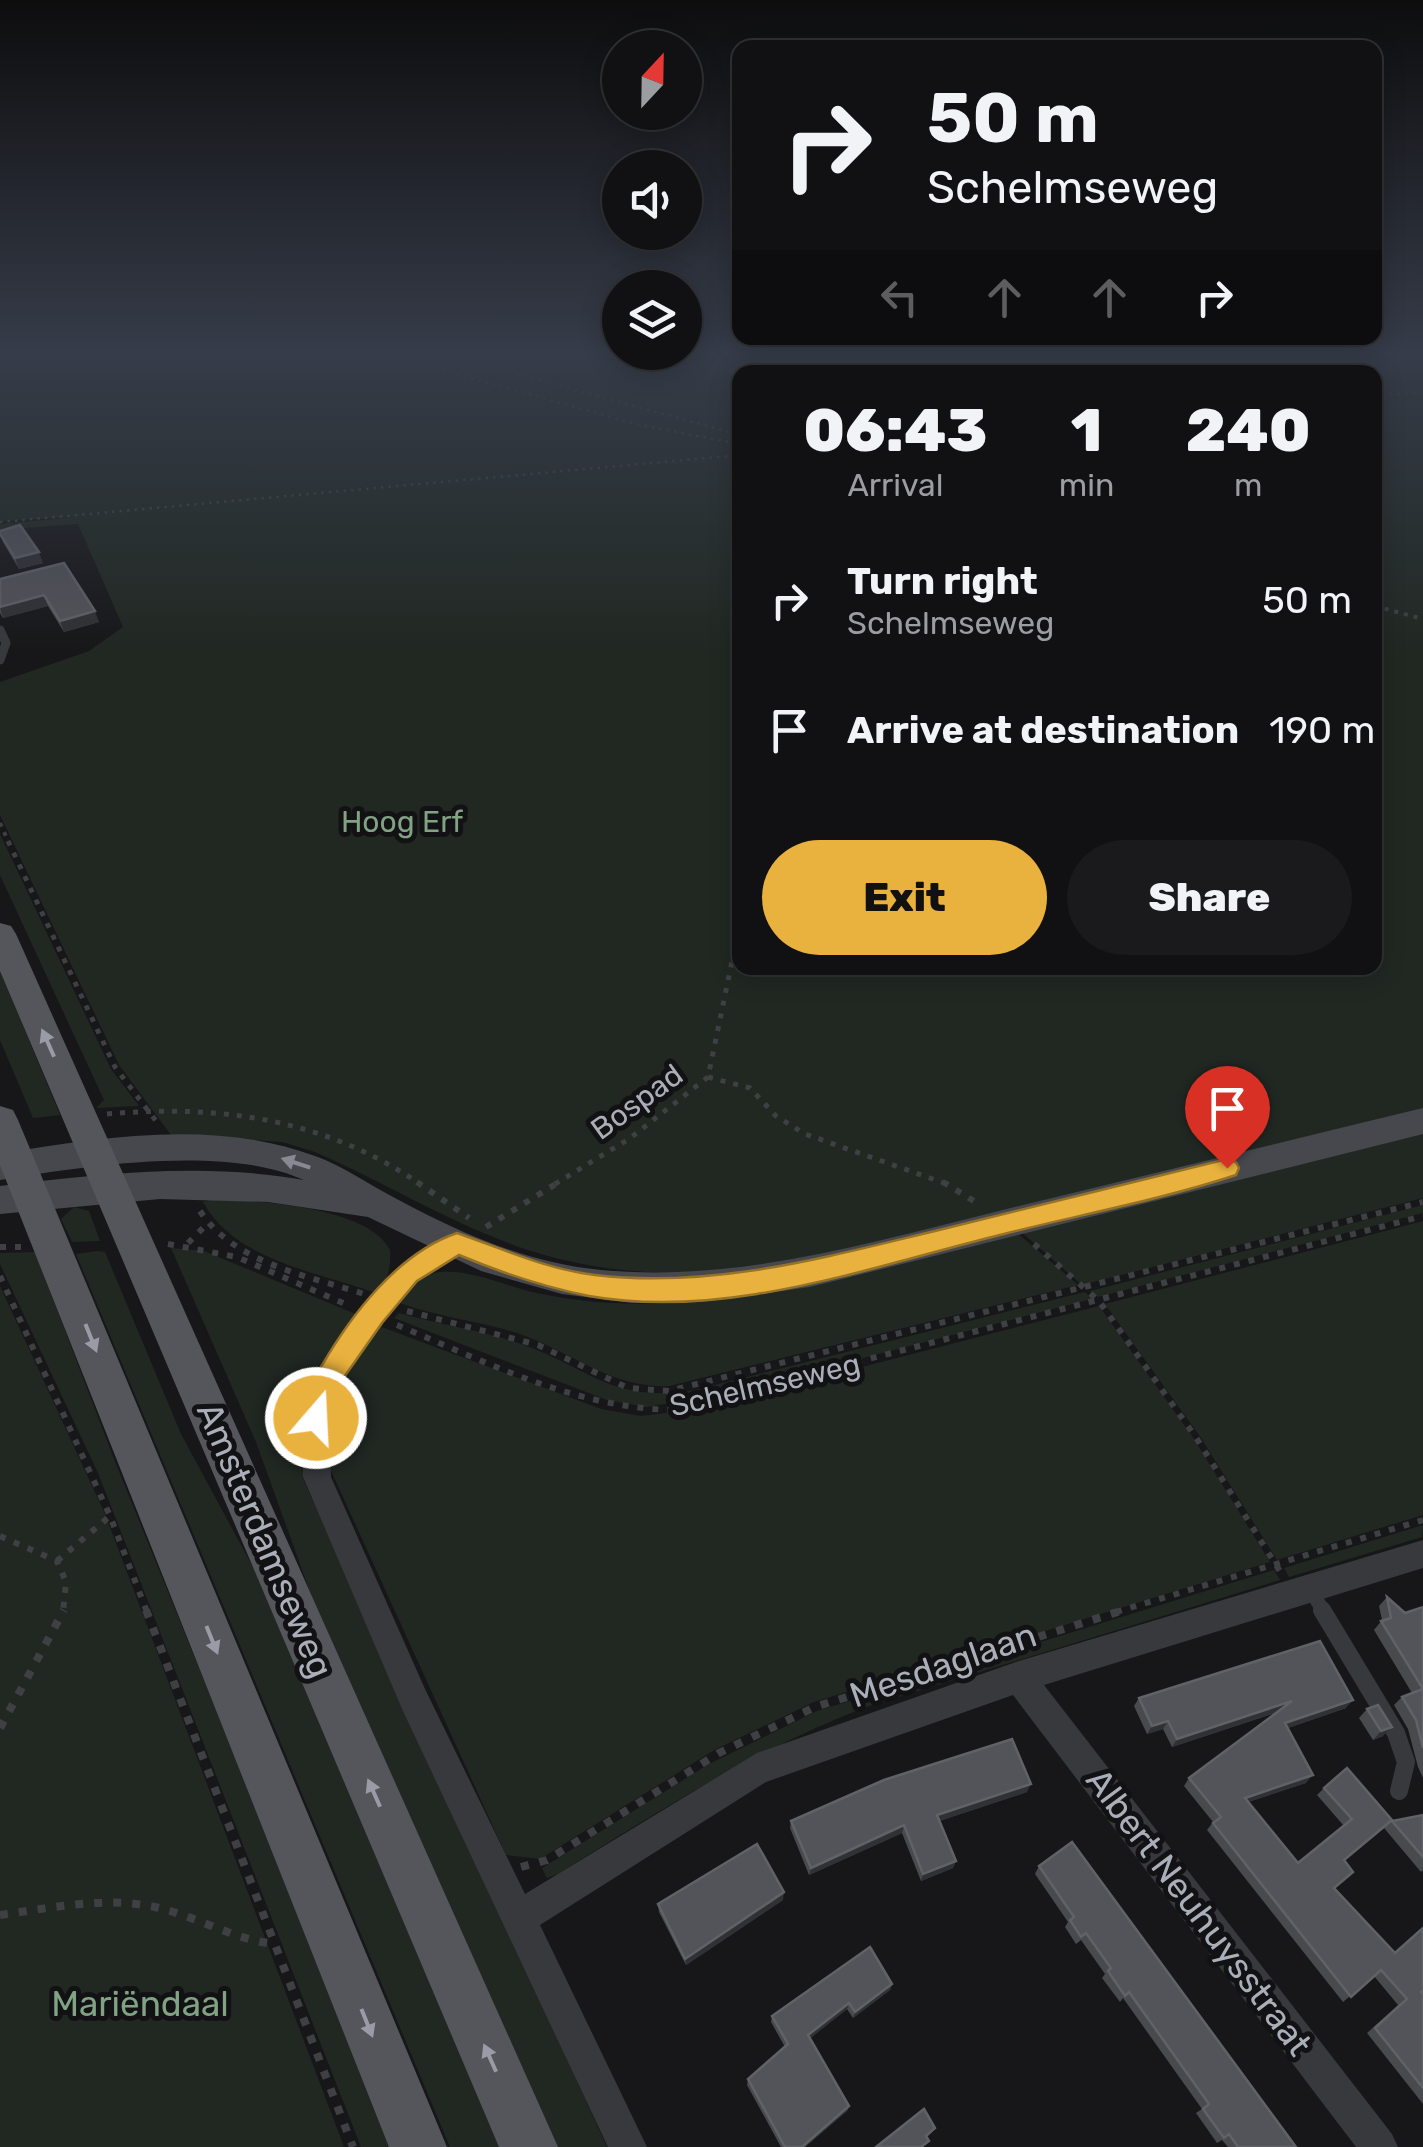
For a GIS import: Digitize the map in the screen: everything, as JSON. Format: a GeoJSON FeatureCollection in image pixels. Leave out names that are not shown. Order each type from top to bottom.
{"type":"FeatureCollection","features":[{"type":"Feature","properties":{"kind":"main road","name":"Amsterdamseweg"},"geometry":{"type":"LineString","coordinates":[[0,934],[529,2147]]}},
{"type":"Feature","properties":{"kind":"main road"},"geometry":{"type":"LineString","coordinates":[[0,1120],[12,1182],[55,1248],[418,2147]]}},
{"type":"Feature","properties":{"kind":"main road"},"geometry":{"type":"LineString","coordinates":[[12,1182],[104,1172],[251,1186],[382,1209],[457,1244],[540,1274],[593,1286],[715,1288],[810,1272],[1423,1120]]}},
{"type":"Feature","properties":{"kind":"street"},"geometry":{"type":"LineString","coordinates":[[457,1244],[408,1274],[340,1358],[324,1391],[314,1448],[316,1476],[414,1700],[628,2147]]}},
{"type":"Feature","properties":{"kind":"street","name":"Mesdaglaan"},"geometry":{"type":"LineString","coordinates":[[519,1918],[756,1769],[1019,1677],[1423,1554]]}},
{"type":"Feature","properties":{"kind":"street","name":"Albert Neuhuysstraat"},"geometry":{"type":"LineString","coordinates":[[1019,1677],[1379,2147]]}},
{"type":"Feature","properties":{"kind":"lane"},"geometry":{"type":"LineString","coordinates":[[0,630],[6,643],[0,660]]}},
{"type":"Feature","properties":{"kind":"lane"},"geometry":{"type":"LineString","coordinates":[[1309,1588],[1396,1734],[1406,1762],[1399,1791]]}},
{"type":"Feature","properties":{"kind":"path"},"geometry":{"type":"LineString","coordinates":[[0,522],[732,455]]}},
{"type":"Feature","properties":{"kind":"path"},"geometry":{"type":"LineString","coordinates":[[1382,608],[1423,619]]}},
{"type":"Feature","properties":{"kind":"path"},"geometry":{"type":"LineString","coordinates":[[0,823],[115,1067],[149,1109]]}},
{"type":"Feature","properties":{"kind":"path","name":"Bospad"},"geometry":{"type":"LineString","coordinates":[[457,1244],[630,1138],[708,1077],[732,962]]}},
{"type":"Feature","properties":{"kind":"path"},"geometry":{"type":"LineString","coordinates":[[708,1077],[750,1088],[776,1116],[806,1134],[938,1179],[1006,1223],[1099,1301],[1198,1439],[1276,1564]]}},
{"type":"Feature","properties":{"kind":"path","name":"Schelmseweg"},"geometry":{"type":"LineString","coordinates":[[138,1244],[188,1243],[216,1250],[378,1309],[538,1346],[628,1388],[659,1391],[694,1388],[1423,1202]]}},
{"type":"Feature","properties":{"kind":"path","name":"Schelmseweg"},"geometry":{"type":"LineString","coordinates":[[188,1243],[206,1225],[240,1249],[584,1398],[641,1412],[706,1404],[1423,1216]]}},
{"type":"Feature","properties":{"kind":"path"},"geometry":{"type":"LineString","coordinates":[[0,1248],[55,1248]]}},
{"type":"Feature","properties":{"kind":"path"},"geometry":{"type":"LineString","coordinates":[[0,1276],[110,1516],[353,2147]]}},
{"type":"Feature","properties":{"kind":"path"},"geometry":{"type":"LineString","coordinates":[[57,1561],[110,1516]]}},
{"type":"Feature","properties":{"kind":"path"},"geometry":{"type":"LineString","coordinates":[[0,1536],[57,1561],[66,1582],[64,1610],[0,1728]]}},
{"type":"Feature","properties":{"kind":"path"},"geometry":{"type":"LineString","coordinates":[[0,1915],[94,1904],[156,1907],[246,1943],[276,1944]]}},
{"type":"Feature","properties":{"kind":"green space","name":"Hoog Erf"},"geometry":{"type":"Polygon","coordinates":[[[0,452],[732,452],[732,975],[1382,975],[1382,452],[1423,452],[1423,1110],[805,1260],[736,1270],[667,1273],[598,1267],[531,1251],[476,1230],[315,1152],[282,1142],[171,1135],[119,1065],[0,815],[0,682],[89,651],[123,627],[78,524],[0,530],[0,524],[75,517],[0,521],[0,452]]]}},
{"type":"Feature","properties":{"kind":"green space"},"geometry":{"type":"Polygon","coordinates":[[[0,834],[111,1069],[139,1106],[96,1108],[104,1100],[0,875],[0,834]]]}},
{"type":"Feature","properties":{"kind":"green space"},"geometry":{"type":"Polygon","coordinates":[[[0,971],[60,1115],[33,1118],[0,1040],[0,971]]]}},
{"type":"Feature","properties":{"kind":"green space"},"geometry":{"type":"Polygon","coordinates":[[[1423,1132],[1423,1198],[1082,1285],[1020,1231],[1423,1132]]]}},
{"type":"Feature","properties":{"kind":"green space"},"geometry":{"type":"Polygon","coordinates":[[[213,1199],[309,1209],[359,1224],[378,1235],[390,1250],[386,1279],[373,1292],[278,1261],[235,1238],[217,1222],[203,1202],[213,1199]]]}},
{"type":"Feature","properties":{"kind":"green space"},"geometry":{"type":"Polygon","coordinates":[[[1423,1205],[1423,1213],[1098,1297],[1090,1291],[1423,1205]]]}},
{"type":"Feature","properties":{"kind":"green space"},"geometry":{"type":"Polygon","coordinates":[[[74,1207],[89,1211],[100,1241],[72,1242],[61,1219],[74,1207]]]}},
{"type":"Feature","properties":{"kind":"green space"},"geometry":{"type":"Polygon","coordinates":[[[1423,1221],[1423,1515],[1277,1560],[1201,1438],[1105,1304],[1423,1221]]]}},
{"type":"Feature","properties":{"kind":"green space"},"geometry":{"type":"Polygon","coordinates":[[[1016,1232],[1078,1285],[669,1386],[626,1381],[528,1337],[400,1303],[411,1286],[426,1276],[443,1272],[593,1302],[715,1300],[866,1271],[1016,1232]]]}},
{"type":"Feature","properties":{"kind":"green space"},"geometry":{"type":"Polygon","coordinates":[[[171,1248],[204,1251],[358,1315],[330,1354],[311,1392],[302,1433],[304,1481],[607,2147],[555,2147],[318,1614],[256,1442],[171,1248]]]}},
{"type":"Feature","properties":{"kind":"green space"},"geometry":{"type":"Polygon","coordinates":[[[35,1252],[116,1464],[394,2147],[361,2147],[98,1473],[0,1264],[0,1253],[35,1252]]]}},
{"type":"Feature","properties":{"kind":"green space"},"geometry":{"type":"Polygon","coordinates":[[[105,1252],[181,1434],[255,1571],[501,2147],[450,2147],[76,1254],[105,1252]]]}},
{"type":"Feature","properties":{"kind":"green space","name":"Mariëndaal"},"geometry":{"type":"Polygon","coordinates":[[[0,1286],[105,1514],[344,2147],[0,2147],[0,1286]]]}},
{"type":"Feature","properties":{"kind":"green space"},"geometry":{"type":"Polygon","coordinates":[[[1085,1292],[1092,1299],[720,1395],[646,1407],[607,1400],[394,1318],[399,1313],[496,1336],[624,1389],[667,1393],[695,1390],[1085,1292]]]}},
{"type":"Feature","properties":{"kind":"green space"},"geometry":{"type":"Polygon","coordinates":[[[1099,1306],[1194,1439],[1270,1562],[814,1702],[716,1749],[540,1859],[506,1855],[328,1464],[334,1406],[356,1359],[379,1326],[601,1409],[641,1416],[699,1409],[1099,1306]]]}},
{"type":"Feature","properties":{"kind":"green space"},"geometry":{"type":"Polygon","coordinates":[[[1423,1525],[1422,1537],[1289,1577],[1284,1568],[1423,1525]]]}},
{"type":"Feature","properties":{"kind":"green space"},"geometry":{"type":"Polygon","coordinates":[[[1274,1570],[1280,1580],[866,1707],[746,1762],[558,1874],[547,1878],[542,1868],[709,1764],[817,1711],[1274,1570]]]}},
{"type":"Feature","properties":{"kind":"building"},"geometry":{"type":"Polygon","coordinates":[[[20,525],[39,552],[15,558],[0,531],[20,525]]]}},
{"type":"Feature","properties":{"kind":"building"},"geometry":{"type":"Polygon","coordinates":[[[64,563],[95,611],[60,621],[44,595],[0,607],[0,579],[64,563]]]}},
{"type":"Feature","properties":{"kind":"building"},"geometry":{"type":"Polygon","coordinates":[[[1387,1597],[1405,1613],[1423,1607],[1423,1689],[1381,1621],[1391,1618],[1387,1597]]]}},
{"type":"Feature","properties":{"kind":"building"},"geometry":{"type":"Polygon","coordinates":[[[1320,1641],[1353,1700],[1285,1723],[1313,1775],[1245,1798],[1298,1863],[1352,1819],[1324,1788],[1347,1768],[1392,1820],[1344,1860],[1353,1872],[1334,1888],[1395,1953],[1423,1928],[1423,2088],[1375,2028],[1407,1999],[1381,1970],[1351,1997],[1213,1823],[1221,1817],[1189,1778],[1292,1701],[1177,1739],[1168,1721],[1152,1726],[1139,1698],[1320,1641]]]}},
{"type":"Feature","properties":{"kind":"building"},"geometry":{"type":"Polygon","coordinates":[[[1423,1689],[1423,1748],[1416,1720],[1402,1697],[1423,1689]]]}},
{"type":"Feature","properties":{"kind":"building"},"geometry":{"type":"Polygon","coordinates":[[[1378,1705],[1392,1727],[1381,1731],[1367,1709],[1378,1705]]]}},
{"type":"Feature","properties":{"kind":"building"},"geometry":{"type":"Polygon","coordinates":[[[1012,1739],[1031,1784],[937,1815],[956,1861],[923,1874],[904,1825],[811,1868],[791,1821],[884,1780],[1012,1739]]]}},
{"type":"Feature","properties":{"kind":"building"},"geometry":{"type":"Polygon","coordinates":[[[1423,1815],[1423,1857],[1392,1821],[1423,1815]]]}},
{"type":"Feature","properties":{"kind":"building"},"geometry":{"type":"Polygon","coordinates":[[[1072,1842],[1296,2147],[1238,2147],[1229,2134],[1224,2138],[1203,2109],[1209,2104],[1129,1992],[1125,1996],[1086,1933],[1081,1937],[1070,1920],[1074,1917],[1039,1866],[1072,1842]]]}},
{"type":"Feature","properties":{"kind":"building"},"geometry":{"type":"Polygon","coordinates":[[[757,1844],[784,1892],[685,1959],[658,1904],[757,1844]]]}},
{"type":"Feature","properties":{"kind":"building"},"geometry":{"type":"Polygon","coordinates":[[[870,1947],[892,1984],[855,2012],[849,2003],[808,2035],[849,2106],[802,2147],[785,2147],[748,2079],[788,2044],[772,2016],[870,1947]]]}},
{"type":"Feature","properties":{"kind":"building"},"geometry":{"type":"Polygon","coordinates":[[[924,2109],[935,2128],[926,2136],[929,2141],[921,2147],[876,2147],[924,2109]]]}},
{"type":"Feature","properties":{"kind":"route"},"geometry":{"type":"LineString","coordinates":[[316,1418],[330,1375],[373,1316],[408,1274],[457,1244],[522,1270],[593,1286],[715,1288],[810,1272],[1227,1168]]}}]}
